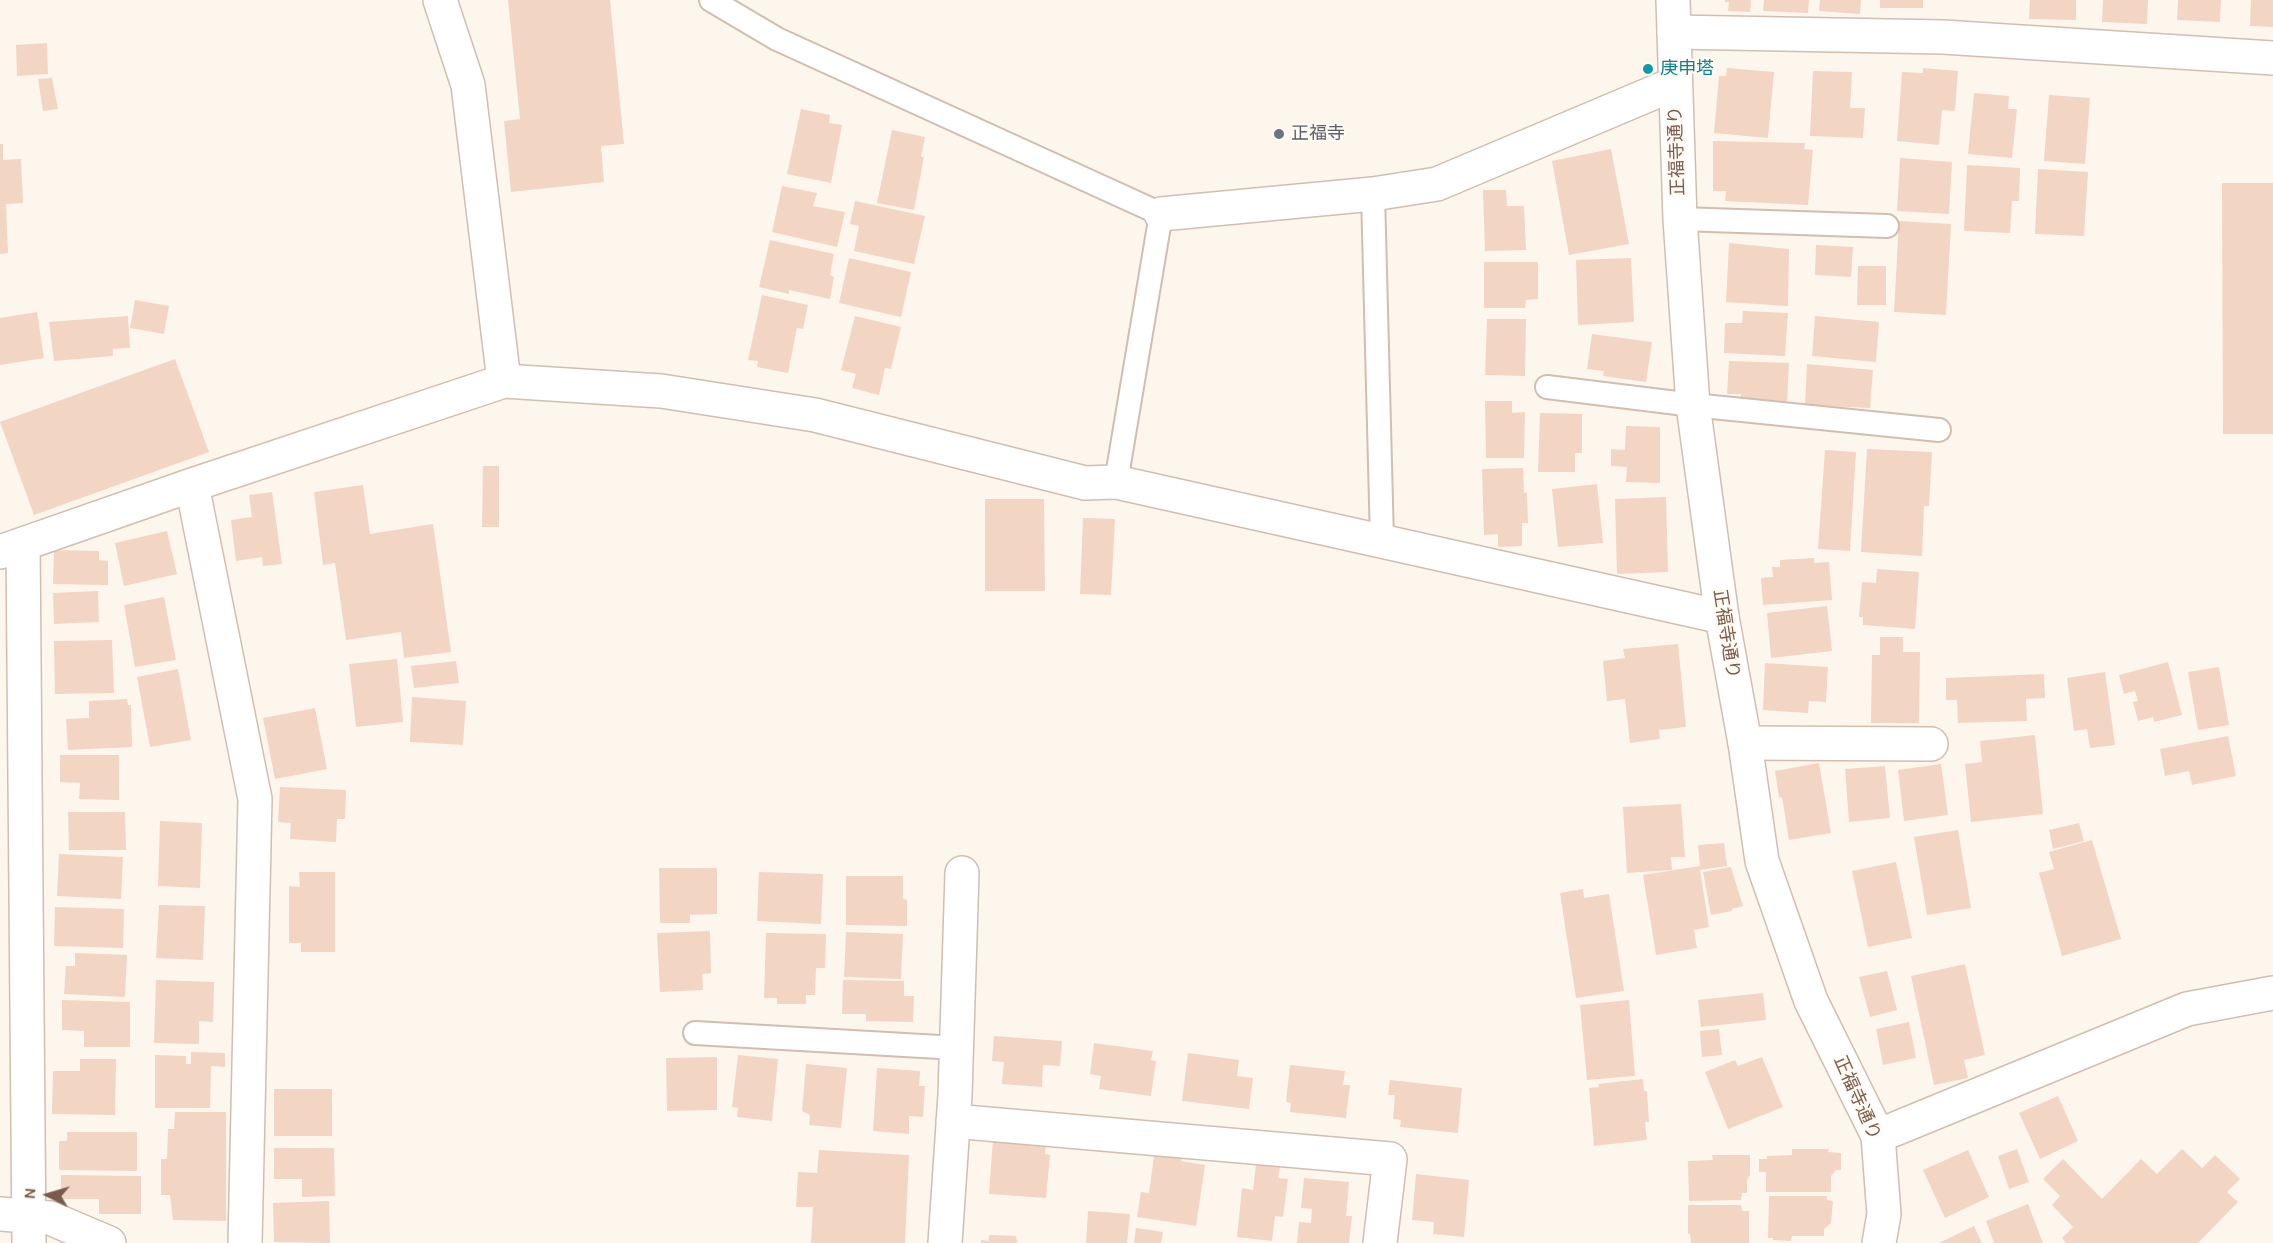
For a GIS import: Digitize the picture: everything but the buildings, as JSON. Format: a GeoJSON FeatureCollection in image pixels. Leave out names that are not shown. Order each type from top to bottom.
{"type":"FeatureCollection","features":[{"type":"Feature","properties":{"kind":"street"},"geometry":{"type":"LineString","coordinates":[[440,0],[468,85],[504,381]]}},
{"type":"Feature","properties":{"kind":"street"},"geometry":{"type":"LineString","coordinates":[[1674,16],[1943,37],[2273,58]]}},
{"type":"Feature","properties":{"kind":"street","name":"正福寺通り"},"geometry":{"type":"LineString","coordinates":[[1674,16],[1674,84],[1680,219],[1693,405],[1722,617],[1745,743],[1762,861],[1812,1001],[1878,1136],[1884,1214],[1879,1243]]}},
{"type":"Feature","properties":{"kind":"street"},"geometry":{"type":"LineString","coordinates":[[1161,214],[1373,194],[1437,184],[1674,84]]}},
{"type":"Feature","properties":{"kind":"street"},"geometry":{"type":"LineString","coordinates":[[109,1243],[50,1218],[19,1224],[11,548],[504,381],[661,391],[815,415],[1084,483],[1116,482],[1722,617]]}},
{"type":"Feature","properties":{"kind":"street"},"geometry":{"type":"LineString","coordinates":[[192,485],[255,799],[245,1243]]}},
{"type":"Feature","properties":{"kind":"street"},"geometry":{"type":"LineString","coordinates":[[1745,743],[1931,744]]}},
{"type":"Feature","properties":{"kind":"street"},"geometry":{"type":"LineString","coordinates":[[945,1243],[957,1048],[962,873]]}},
{"type":"Feature","properties":{"kind":"street"},"geometry":{"type":"LineString","coordinates":[[1878,1136],[2187,1009],[2273,993]]}},
{"type":"Feature","properties":{"kind":"street"},"geometry":{"type":"LineString","coordinates":[[953,1121],[1390,1159],[1380,1243]]}},
{"type":"Feature","properties":{"kind":"lane"},"geometry":{"type":"LineString","coordinates":[[711,0],[777,39],[1161,214],[1116,482]]}},
{"type":"Feature","properties":{"kind":"lane"},"geometry":{"type":"LineString","coordinates":[[1373,194],[1382,541]]}},
{"type":"Feature","properties":{"kind":"lane"},"geometry":{"type":"LineString","coordinates":[[1680,219],[1887,226]]}},
{"type":"Feature","properties":{"kind":"lane"},"geometry":{"type":"LineString","coordinates":[[1547,387],[1693,405],[1940,430]]}},
{"type":"Feature","properties":{"kind":"lane"},"geometry":{"type":"LineString","coordinates":[[695,1033],[957,1048]]}},
{"type":"Feature","properties":{"kind":"place","name":"庚申塔"},"geometry":{"type":"Point","coordinates":[1648,69]}},
{"type":"Feature","properties":{"kind":"place","name":"正福寺"},"geometry":{"type":"Point","coordinates":[1279,134]}}]}
